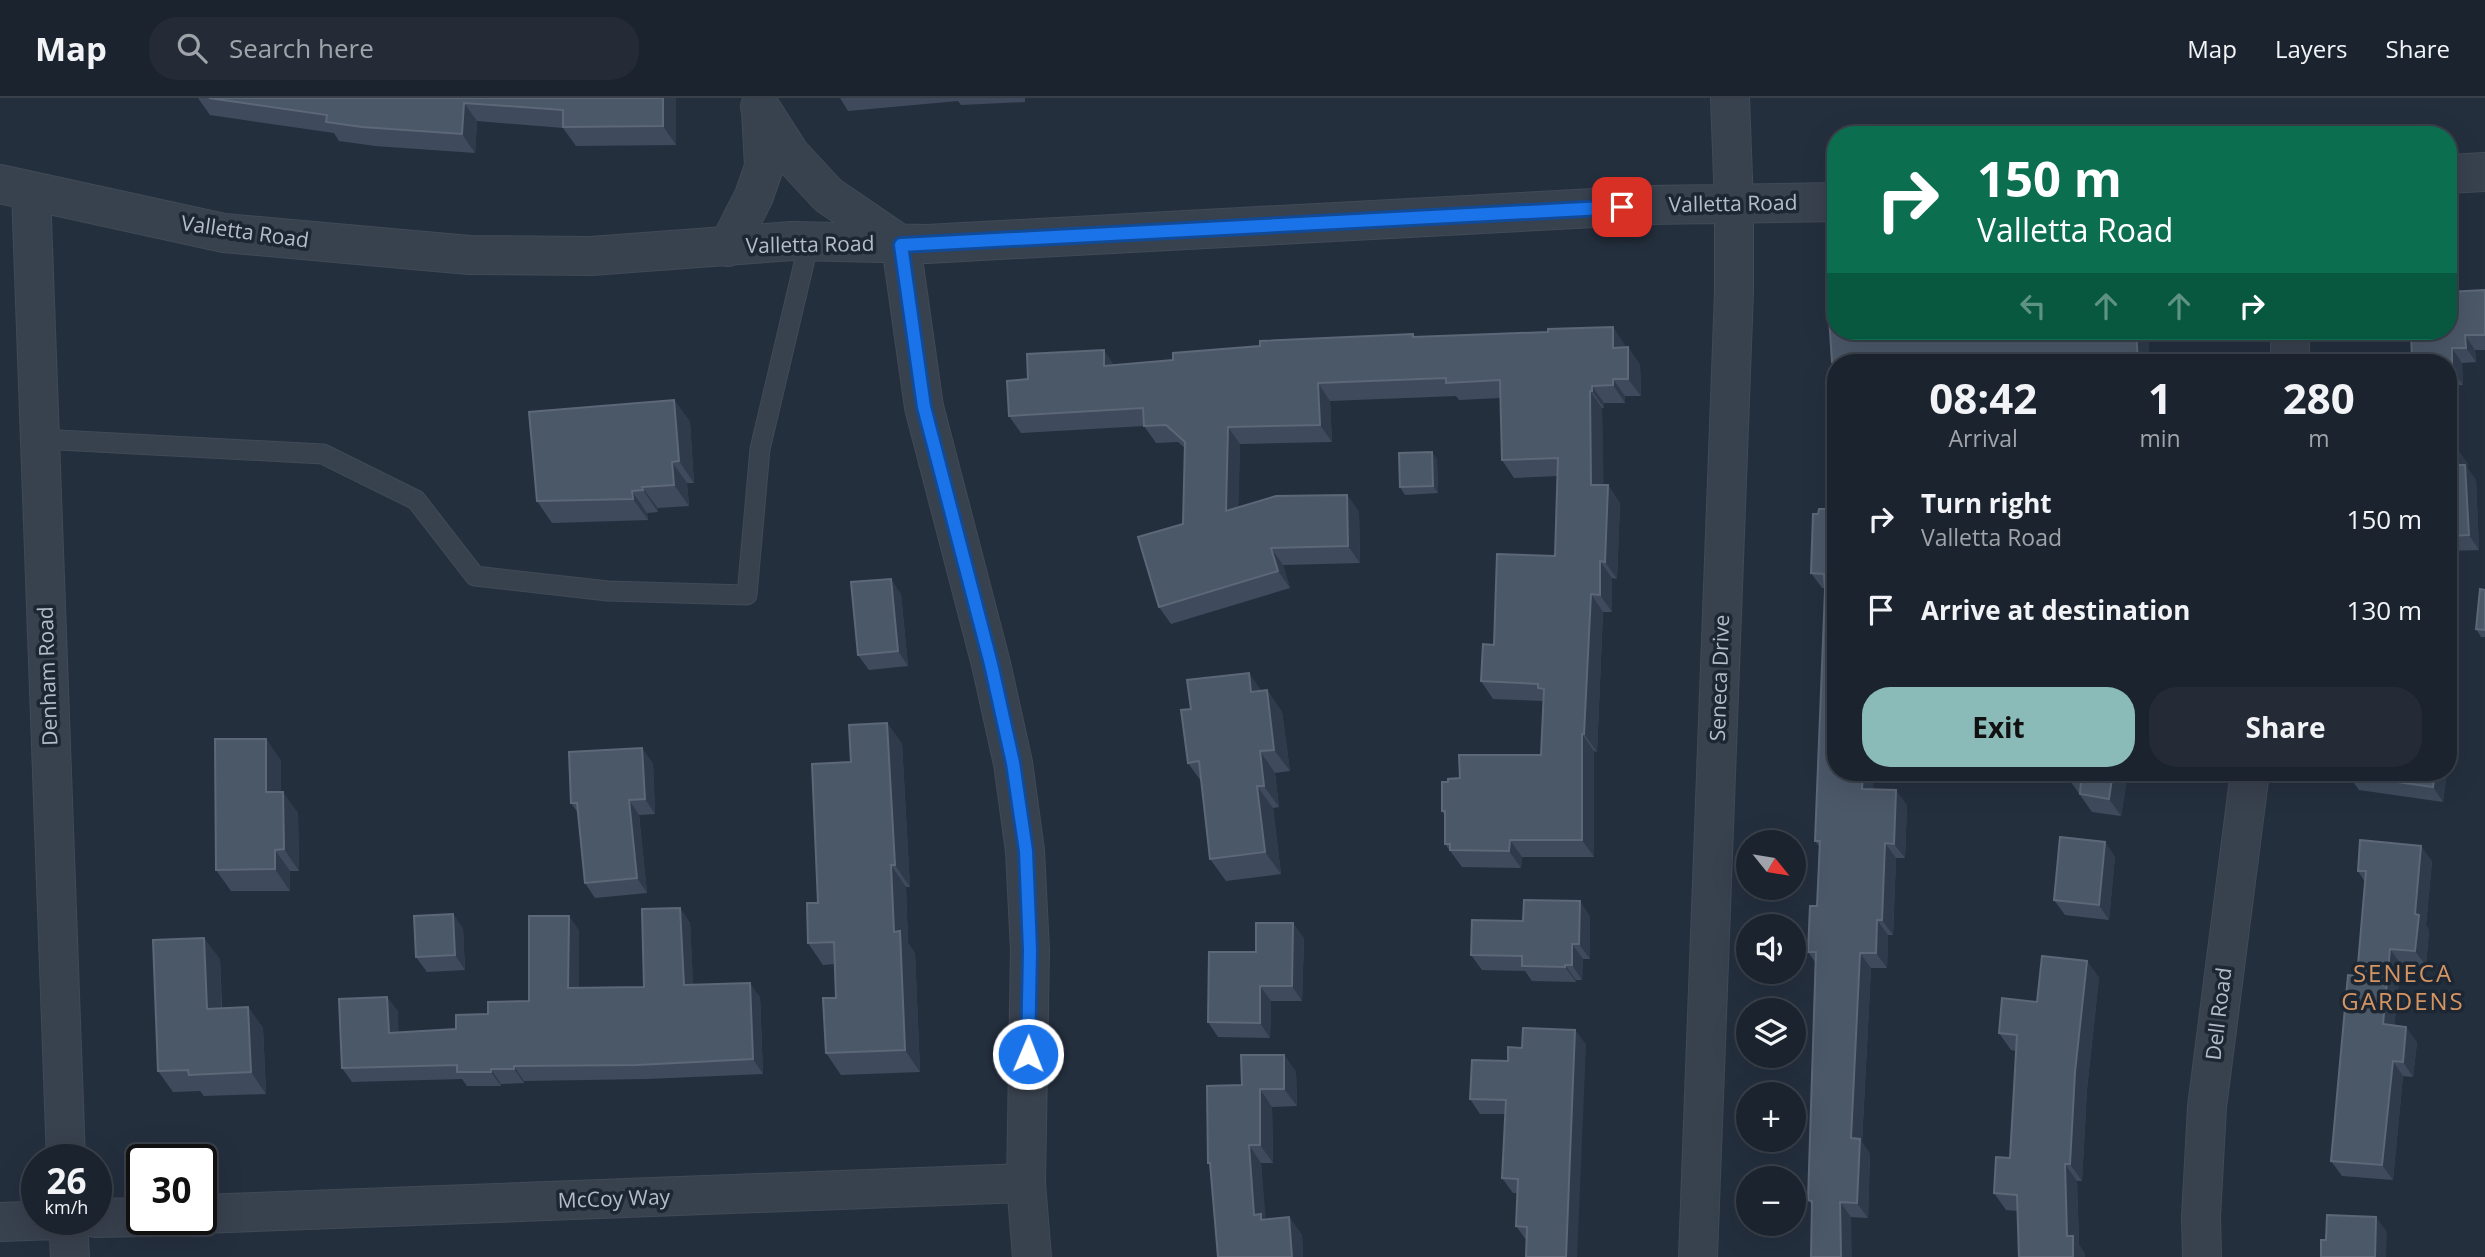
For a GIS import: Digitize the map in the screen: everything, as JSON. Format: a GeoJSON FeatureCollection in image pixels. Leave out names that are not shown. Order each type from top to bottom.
{"type":"FeatureCollection","features":[{"type":"Feature","properties":{"kind":"street","name":"Seneca Drive"},"geometry":{"type":"LineString","coordinates":[[1698,1257],[1734,292],[1730,98]]}},
{"type":"Feature","properties":{"kind":"street"},"geometry":{"type":"LineString","coordinates":[[759,103],[790,154],[828,195],[901,245],[924,407],[994,676],[1013,763],[1026,851],[1030,950],[1026,1183],[1032,1257]]}},
{"type":"Feature","properties":{"kind":"street"},"geometry":{"type":"LineString","coordinates":[[728,247],[754,196],[764,167],[759,103]]}},
{"type":"Feature","properties":{"kind":"street"},"geometry":{"type":"LineString","coordinates":[[2457,174],[2485,172]]}},
{"type":"Feature","properties":{"kind":"street","name":"Valletta Road"},"geometry":{"type":"LineString","coordinates":[[16,188],[224,233],[336,245],[496,255],[591,256],[809,242],[901,245],[1650,205],[1827,202]]}},
{"type":"Feature","properties":{"kind":"street","name":"Denham Road"},"geometry":{"type":"LineString","coordinates":[[16,188],[40,439],[65,1144]]}},
{"type":"Feature","properties":{"kind":"street","name":"Dell Road"},"geometry":{"type":"LineString","coordinates":[[2202,1257],[2201,1217],[2207,1107],[2249,781]]}},
{"type":"Feature","properties":{"kind":"street","name":"McCoy Way"},"geometry":{"type":"LineString","coordinates":[[217,1213],[1026,1183]]}},
{"type":"Feature","properties":{"kind":"street"},"geometry":{"type":"LineString","coordinates":[[0,1222],[21,1221]]}},
{"type":"Feature","properties":{"kind":"street"},"geometry":{"type":"LineString","coordinates":[[69,1235],[70,1257]]}},
{"type":"Feature","properties":{"kind":"lane"},"geometry":{"type":"LineString","coordinates":[[40,439],[323,454],[416,500],[475,576],[608,592],[747,595],[760,449],[809,242]]}},
{"type":"Feature","properties":{"kind":"building"},"geometry":{"type":"Polygon","coordinates":[[[209,98],[663,98],[663,126],[563,127],[563,110],[464,103],[462,134],[326,122],[327,115],[209,98]]]}},
{"type":"Feature","properties":{"kind":"building"},"geometry":{"type":"Polygon","coordinates":[[[2485,290],[2485,335],[2465,335],[2466,348],[2452,348],[2452,354],[2412,354],[2411,340],[2457,340],[2457,292],[2485,290]]]}},
{"type":"Feature","properties":{"kind":"building"},"geometry":{"type":"Polygon","coordinates":[[[1613,327],[1613,348],[1628,347],[1628,379],[1613,379],[1613,385],[1592,386],[1590,391],[1591,485],[1608,485],[1605,562],[1600,561],[1600,595],[1591,594],[1582,734],[1582,840],[1510,840],[1509,851],[1450,850],[1450,844],[1445,844],[1445,811],[1442,811],[1442,782],[1460,778],[1459,755],[1541,755],[1544,689],[1538,688],[1538,684],[1481,681],[1483,644],[1494,645],[1497,554],[1555,556],[1558,458],[1502,460],[1500,380],[1446,383],[1446,378],[1318,383],[1320,425],[1228,427],[1226,511],[1276,496],[1347,495],[1348,546],[1271,548],[1278,571],[1159,607],[1138,537],[1183,524],[1185,442],[1166,425],[1144,426],[1143,408],[1009,416],[1007,381],[1028,379],[1027,354],[1104,350],[1104,366],[1173,360],[1173,353],[1260,346],[1260,341],[1413,334],[1413,337],[1548,332],[1548,329],[1613,327]]]}},
{"type":"Feature","properties":{"kind":"building"},"geometry":{"type":"Polygon","coordinates":[[[1831,340],[2137,340],[2137,354],[1831,354],[1831,340]]]}},
{"type":"Feature","properties":{"kind":"building"},"geometry":{"type":"Polygon","coordinates":[[[674,400],[679,461],[672,462],[674,485],[642,487],[643,490],[632,491],[633,499],[537,501],[529,412],[674,400]]]}},
{"type":"Feature","properties":{"kind":"building"},"geometry":{"type":"Polygon","coordinates":[[[2457,449],[2458,465],[2465,465],[2469,535],[2457,536],[2457,449]]]}},
{"type":"Feature","properties":{"kind":"building"},"geometry":{"type":"Polygon","coordinates":[[[1432,452],[1433,486],[1400,487],[1399,453],[1432,452]]]}},
{"type":"Feature","properties":{"kind":"building"},"geometry":{"type":"Polygon","coordinates":[[[1819,509],[1827,509],[1827,781],[1862,781],[1862,789],[1896,790],[1894,844],[1885,843],[1882,920],[1877,920],[1876,953],[1860,953],[1851,1138],[1860,1139],[1857,1203],[1840,1202],[1841,1257],[1811,1257],[1812,1201],[1808,1200],[1816,952],[1808,952],[1810,906],[1817,906],[1820,841],[1815,841],[1825,590],[1824,574],[1811,573],[1813,514],[1818,514],[1819,509]]]}},
{"type":"Feature","properties":{"kind":"building"},"geometry":{"type":"Polygon","coordinates":[[[891,579],[898,651],[858,655],[851,582],[891,579]]]}},
{"type":"Feature","properties":{"kind":"building"},"geometry":{"type":"Polygon","coordinates":[[[2480,589],[2485,590],[2485,630],[2476,629],[2480,589]]]}},
{"type":"Feature","properties":{"kind":"building"},"geometry":{"type":"Polygon","coordinates":[[[1249,673],[1251,692],[1267,690],[1274,750],[1260,751],[1264,786],[1257,786],[1265,852],[1210,859],[1199,761],[1188,763],[1181,710],[1191,709],[1187,680],[1249,673]]]}},
{"type":"Feature","properties":{"kind":"building"},"geometry":{"type":"Polygon","coordinates":[[[887,723],[895,865],[891,865],[894,932],[900,931],[905,1050],[826,1053],[823,998],[836,998],[834,942],[808,943],[807,903],[818,903],[812,764],[851,762],[849,725],[887,723]]]}},
{"type":"Feature","properties":{"kind":"building"},"geometry":{"type":"Polygon","coordinates":[[[215,739],[266,739],[266,792],[283,792],[284,849],[275,850],[275,869],[216,870],[215,739]]]}},
{"type":"Feature","properties":{"kind":"building"},"geometry":{"type":"Polygon","coordinates":[[[642,748],[645,799],[629,800],[637,878],[585,883],[577,803],[571,803],[569,752],[642,748]]]}},
{"type":"Feature","properties":{"kind":"building"},"geometry":{"type":"Polygon","coordinates":[[[2081,781],[2112,781],[2109,799],[2080,794],[2081,781]]]}},
{"type":"Feature","properties":{"kind":"building"},"geometry":{"type":"Polygon","coordinates":[[[2390,781],[2434,781],[2433,787],[2390,781]]]}},
{"type":"Feature","properties":{"kind":"building"},"geometry":{"type":"Polygon","coordinates":[[[2060,837],[2105,842],[2099,905],[2054,900],[2060,837]]]}},
{"type":"Feature","properties":{"kind":"building"},"geometry":{"type":"Polygon","coordinates":[[[2360,840],[2421,846],[2415,914],[2419,915],[2415,951],[2390,949],[2383,1024],[2406,1027],[2403,1062],[2393,1061],[2382,1165],[2331,1161],[2348,975],[2357,976],[2366,871],[2358,871],[2360,840]]]}},
{"type":"Feature","properties":{"kind":"building"},"geometry":{"type":"Polygon","coordinates":[[[1524,900],[1580,901],[1579,944],[1572,944],[1572,965],[1522,966],[1522,956],[1471,955],[1472,920],[1523,921],[1524,900]]]}},
{"type":"Feature","properties":{"kind":"building"},"geometry":{"type":"Polygon","coordinates":[[[680,908],[684,985],[750,983],[753,1059],[637,1065],[514,1066],[514,1069],[491,1069],[491,1072],[457,1072],[457,1065],[342,1068],[339,999],[387,997],[389,1033],[456,1029],[456,1015],[488,1014],[488,1002],[529,1001],[529,916],[569,916],[568,988],[644,987],[642,909],[680,908]]]}},
{"type":"Feature","properties":{"kind":"building"},"geometry":{"type":"Polygon","coordinates":[[[453,914],[455,955],[416,957],[414,916],[453,914]]]}},
{"type":"Feature","properties":{"kind":"building"},"geometry":{"type":"Polygon","coordinates":[[[1256,923],[1293,923],[1292,986],[1260,986],[1260,1023],[1208,1022],[1209,952],[1256,952],[1256,923]]]}},
{"type":"Feature","properties":{"kind":"building"},"geometry":{"type":"Polygon","coordinates":[[[204,938],[207,1009],[248,1007],[251,1072],[189,1075],[188,1070],[158,1071],[153,940],[204,938]]]}},
{"type":"Feature","properties":{"kind":"building"},"geometry":{"type":"Polygon","coordinates":[[[2042,956],[2087,961],[2075,1072],[2070,1164],[2065,1164],[2067,1236],[2073,1236],[2073,1257],[2019,1257],[2017,1195],[1994,1193],[1996,1157],[2010,1158],[2017,1035],[1999,1033],[2002,998],[2037,1002],[2042,956]]]}},
{"type":"Feature","properties":{"kind":"building"},"geometry":{"type":"Polygon","coordinates":[[[1523,1028],[1575,1030],[1566,1257],[1526,1257],[1527,1227],[1516,1226],[1518,1179],[1502,1178],[1506,1100],[1470,1099],[1472,1060],[1508,1061],[1508,1047],[1522,1048],[1523,1028]]]}},
{"type":"Feature","properties":{"kind":"building"},"geometry":{"type":"Polygon","coordinates":[[[1241,1055],[1284,1055],[1284,1089],[1260,1089],[1260,1145],[1249,1145],[1254,1215],[1261,1214],[1261,1220],[1289,1217],[1292,1257],[1218,1257],[1208,1163],[1207,1086],[1242,1085],[1241,1055]]]}},
{"type":"Feature","properties":{"kind":"building"},"geometry":{"type":"Polygon","coordinates":[[[2327,1215],[2376,1217],[2375,1257],[2321,1257],[2321,1240],[2326,1240],[2327,1215]]]}},
{"type":"Feature","properties":{"kind":"district","name":"SENECA GARDENS"},"geometry":{"type":"Point","coordinates":[2403,988]}},
{"type":"Feature","properties":{"kind":"route"},"geometry":{"type":"LineString","coordinates":[[1028,1054],[1030,950],[1026,851],[1013,763],[991,664],[924,407],[901,245],[1622,207]]}}]}
